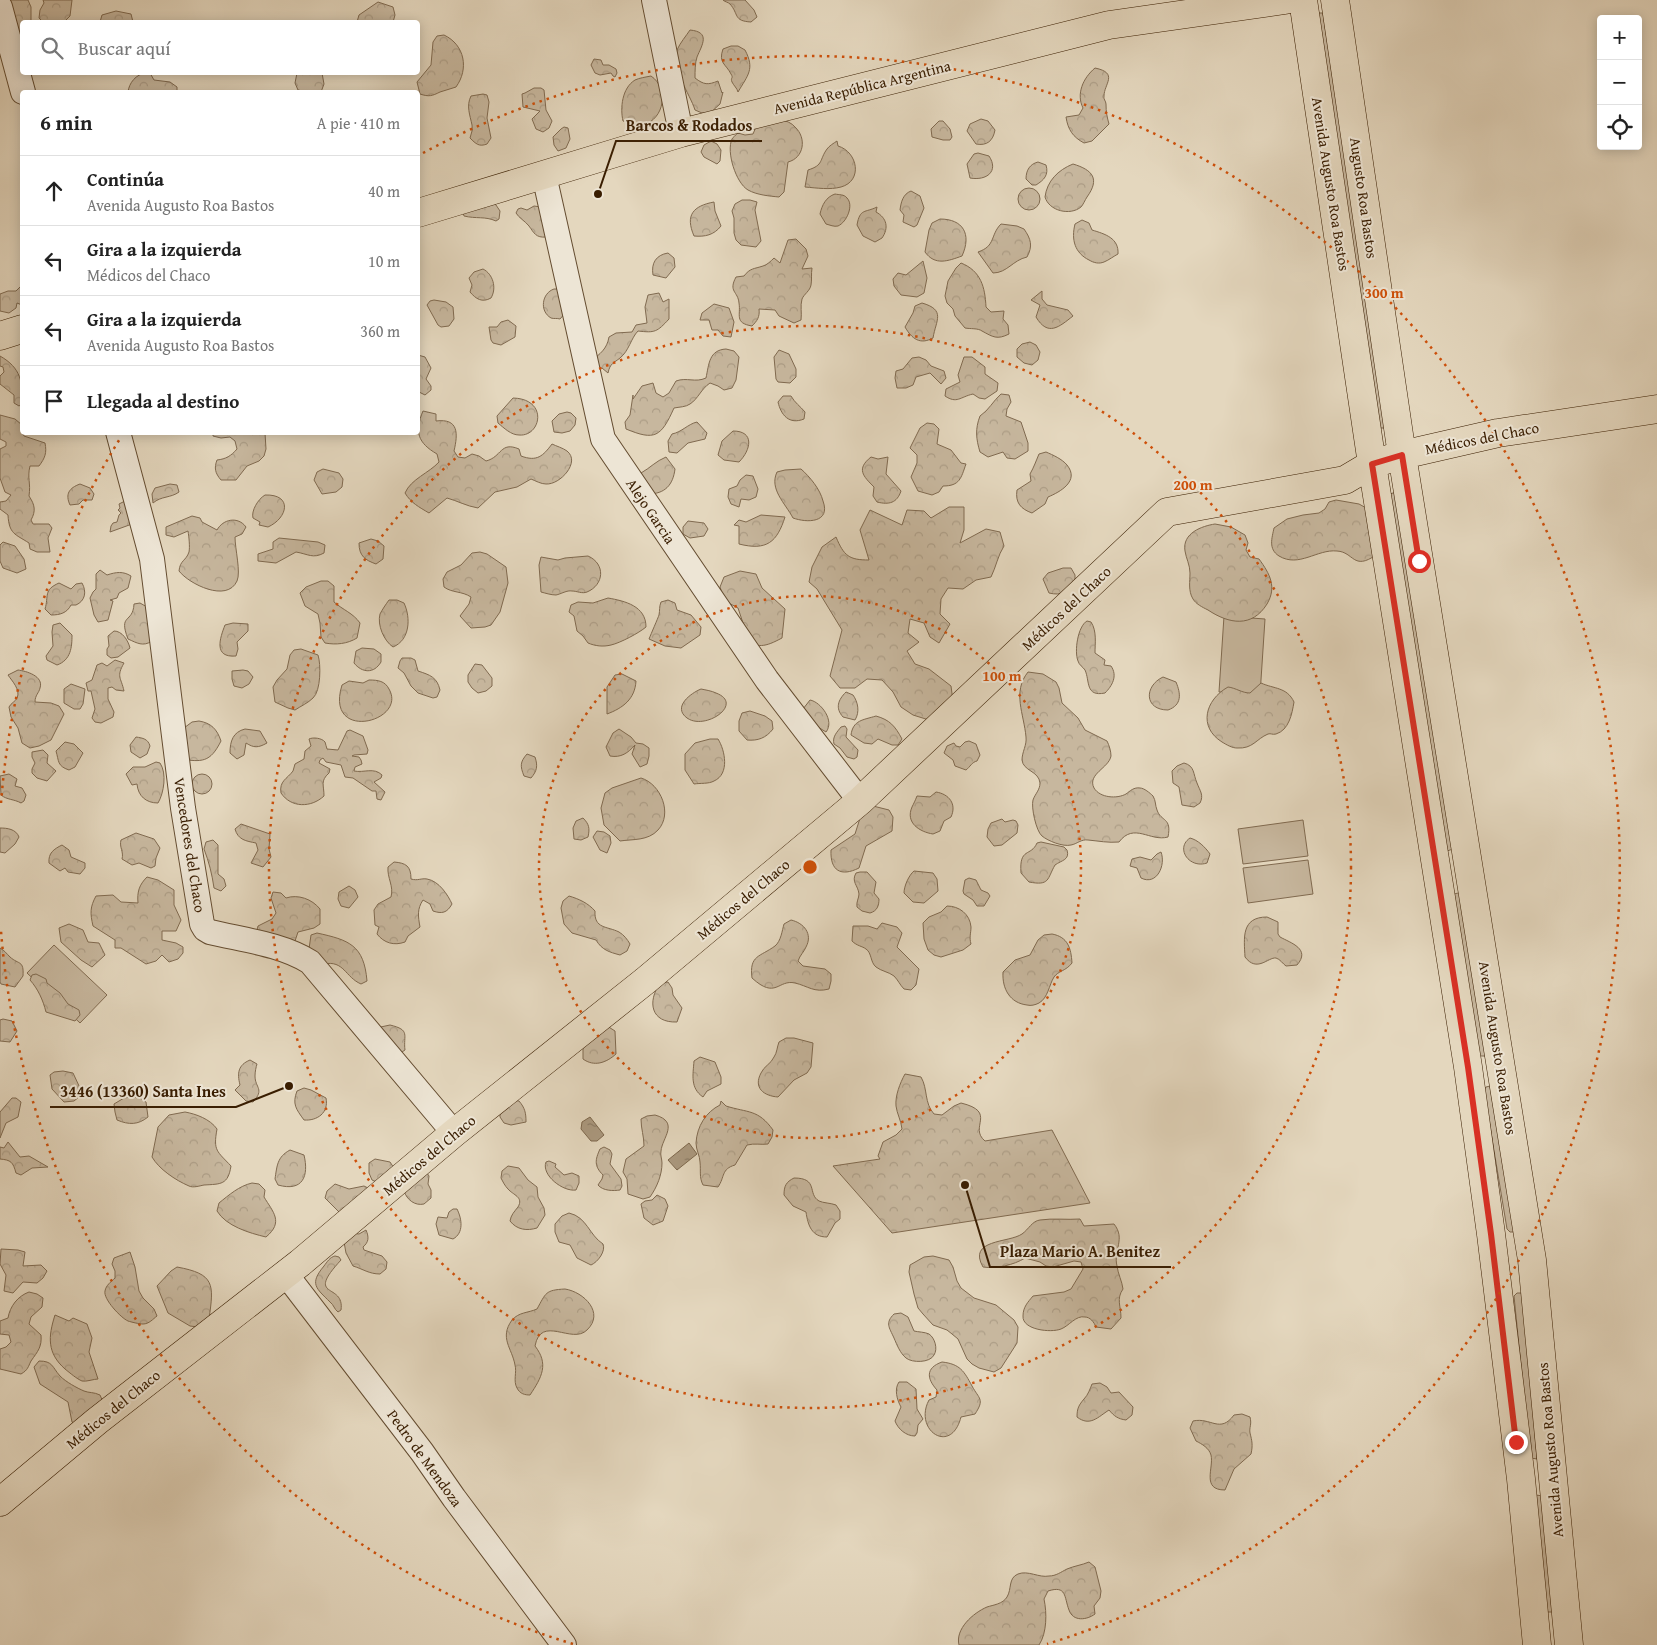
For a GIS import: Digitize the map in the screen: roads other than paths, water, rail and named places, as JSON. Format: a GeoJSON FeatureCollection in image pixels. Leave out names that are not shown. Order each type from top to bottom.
{"type":"FeatureCollection","features":[{"type":"Feature","properties":{"kind":"main road","name":"Avenida República Argentina"},"geometry":{"type":"LineString","coordinates":[[420,212],[681,133],[1109,25],[1285,0]]}},
{"type":"Feature","properties":{"kind":"main road","name":"Avenida Augusto Roa Bastos"},"geometry":{"type":"LineString","coordinates":[[1303,0],[1372,464],[1472,1097],[1521,1479],[1537,1645]]}},
{"type":"Feature","properties":{"kind":"main road","name":"Augusto Roa Bastos"},"geometry":{"type":"LineString","coordinates":[[1334,0],[1402,455]]}},
{"type":"Feature","properties":{"kind":"main road"},"geometry":{"type":"LineString","coordinates":[[0,336],[20,330]]}},
{"type":"Feature","properties":{"kind":"main road","name":"Médicos del Chaco"},"geometry":{"type":"LineString","coordinates":[[0,1502],[97,1421],[300,1263],[454,1133],[645,981],[860,800],[1168,512],[1345,480],[1372,464],[1402,455],[1498,433],[1657,410]]}},
{"type":"Feature","properties":{"kind":"main road","name":"Avenida Augusto Roa Bastos"},"geometry":{"type":"LineString","coordinates":[[1402,455],[1532,1260],[1569,1645]]}},
{"type":"Feature","properties":{"kind":"street"},"geometry":{"type":"LineString","coordinates":[[654,0],[681,133]]}},
{"type":"Feature","properties":{"kind":"street"},"geometry":{"type":"LineString","coordinates":[[0,7],[21,90]]}},
{"type":"Feature","properties":{"kind":"street","name":"Alejo Garcia"},"geometry":{"type":"LineString","coordinates":[[544,175],[602,440],[767,680],[860,800]]}},
{"type":"Feature","properties":{"kind":"street","name":"Vencedores del Chaco"},"geometry":{"type":"LineString","coordinates":[[119,435],[152,559],[183,808],[202,924],[210,932],[284,950],[310,962],[454,1133]]}},
{"type":"Feature","properties":{"kind":"street","name":"Pedro de Mendoza"},"geometry":{"type":"LineString","coordinates":[[285,1273],[422,1452],[564,1645]]}},
{"type":"Feature","properties":{"kind":"water"},"geometry":{"type":"Polygon","coordinates":[[[590,1117],[604,1135],[597,1141],[591,1141],[581,1129],[582,1122],[590,1117]]]}},
{"type":"Feature","properties":{"kind":"water"},"geometry":{"type":"Polygon","coordinates":[[[689,1143],[697,1154],[677,1170],[668,1160],[689,1143]]]}},
{"type":"Feature","properties":{"kind":"place","name":"Barcos & Rodados"},"geometry":{"type":"Point","coordinates":[598,194]}},
{"type":"Feature","properties":{"kind":"place","name":"3446 (13360) Santa Ines"},"geometry":{"type":"Point","coordinates":[289,1086]}},
{"type":"Feature","properties":{"kind":"place","name":"Plaza Mario A. Benitez"},"geometry":{"type":"Point","coordinates":[965,1185]}}]}
